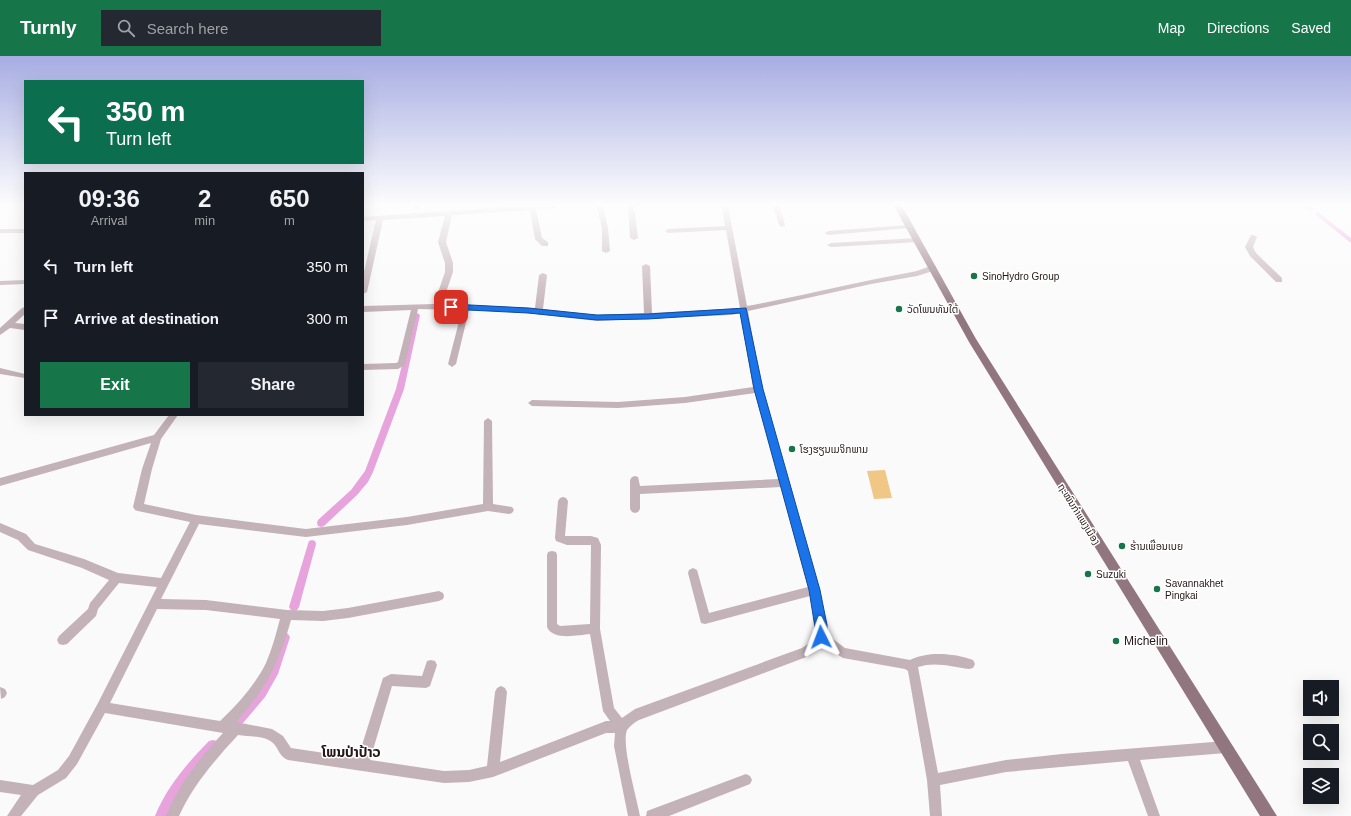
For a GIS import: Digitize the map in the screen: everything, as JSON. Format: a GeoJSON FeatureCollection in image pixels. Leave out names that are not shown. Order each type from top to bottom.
{"type":"FeatureCollection","features":[{"type":"Feature","properties":{"kind":"main road","name":"ຖະໜົນກຳແພງເມືອງ"},"geometry":{"type":"LineString","coordinates":[[918,241],[934,268],[972,340],[1048,464],[1270,816]]}},
{"type":"Feature","properties":{"kind":"street"},"geometry":{"type":"LineString","coordinates":[[364,288],[375,241]]}},
{"type":"Feature","properties":{"kind":"street"},"geometry":{"type":"LineString","coordinates":[[437,306],[450,266],[442,241]]}},
{"type":"Feature","properties":{"kind":"street"},"geometry":{"type":"LineString","coordinates":[[541,241],[545,244]]}},
{"type":"Feature","properties":{"kind":"street"},"geometry":{"type":"LineString","coordinates":[[606,241],[606,251]]}},
{"type":"Feature","properties":{"kind":"street"},"geometry":{"type":"LineString","coordinates":[[634,816],[620,746],[620,735],[626,720],[635,715],[805,652],[815,646],[821,637],[821,625],[814,590],[758,389],[731,241]]}},
{"type":"Feature","properties":{"kind":"street"},"geometry":{"type":"LineString","coordinates":[[831,245],[892,241]]}},
{"type":"Feature","properties":{"kind":"street"},"geometry":{"type":"LineString","coordinates":[[1251,241],[1249,247],[1253,254],[1279,280]]}},
{"type":"Feature","properties":{"kind":"street"},"geometry":{"type":"LineString","coordinates":[[646,266],[648,316]]}},
{"type":"Feature","properties":{"kind":"street"},"geometry":{"type":"LineString","coordinates":[[364,309],[437,306],[539,311],[597,318],[744,310],[871,282],[917,274],[934,268]]}},
{"type":"Feature","properties":{"kind":"street"},"geometry":{"type":"LineString","coordinates":[[539,311],[543,275]]}},
{"type":"Feature","properties":{"kind":"street"},"geometry":{"type":"LineString","coordinates":[[0,283],[24,282]]}},
{"type":"Feature","properties":{"kind":"street"},"geometry":{"type":"LineString","coordinates":[[364,367],[398,366],[402,363],[415,307]]}},
{"type":"Feature","properties":{"kind":"street"},"geometry":{"type":"LineString","coordinates":[[452,364],[466,308]]}},
{"type":"Feature","properties":{"kind":"street"},"geometry":{"type":"LineString","coordinates":[[0,332],[24,311]]}},
{"type":"Feature","properties":{"kind":"street"},"geometry":{"type":"LineString","coordinates":[[8,324],[24,327]]}},
{"type":"Feature","properties":{"kind":"street"},"geometry":{"type":"LineString","coordinates":[[0,371],[23,376]]}},
{"type":"Feature","properties":{"kind":"street"},"geometry":{"type":"LineString","coordinates":[[532,403],[618,405],[685,400],[758,389]]}},
{"type":"Feature","properties":{"kind":"street"},"geometry":{"type":"LineString","coordinates":[[173,416],[157,438],[147,469],[138,507],[196,519],[306,533],[407,520],[488,507],[509,510]]}},
{"type":"Feature","properties":{"kind":"street"},"geometry":{"type":"LineString","coordinates":[[488,421],[488,507]]}},
{"type":"Feature","properties":{"kind":"street"},"geometry":{"type":"LineString","coordinates":[[0,482],[157,438]]}},
{"type":"Feature","properties":{"kind":"street"},"geometry":{"type":"LineString","coordinates":[[635,509],[635,485],[784,483]]}},
{"type":"Feature","properties":{"kind":"street"},"geometry":{"type":"LineString","coordinates":[[563,501],[560,538],[567,541],[591,540],[594,541],[596,545],[595,629],[609,711],[622,727]]}},
{"type":"Feature","properties":{"kind":"street"},"geometry":{"type":"LineString","coordinates":[[13,816],[24,801],[34,791],[62,774],[73,760],[102,707],[196,519]]}},
{"type":"Feature","properties":{"kind":"street"},"geometry":{"type":"LineString","coordinates":[[0,527],[22,537],[32,547],[84,564],[117,578],[165,583]]}},
{"type":"Feature","properties":{"kind":"street"},"geometry":{"type":"LineString","coordinates":[[552,555],[552,627],[559,631],[595,629]]}},
{"type":"Feature","properties":{"kind":"street"},"geometry":{"type":"LineString","coordinates":[[693,573],[704,619],[814,590]]}},
{"type":"Feature","properties":{"kind":"street"},"geometry":{"type":"LineString","coordinates":[[62,640],[92,612],[94,606],[117,578]]}},
{"type":"Feature","properties":{"kind":"street"},"geometry":{"type":"LineString","coordinates":[[154,604],[206,605],[287,615],[323,616],[439,596]]}},
{"type":"Feature","properties":{"kind":"street"},"geometry":{"type":"LineString","coordinates":[[172,816],[189,783],[230,727],[235,715],[265,676],[274,658],[287,615]]}},
{"type":"Feature","properties":{"kind":"street"},"geometry":{"type":"LineString","coordinates":[[821,637],[843,653],[911,665],[917,661],[933,659],[969,664]]}},
{"type":"Feature","properties":{"kind":"street"},"geometry":{"type":"LineString","coordinates":[[362,765],[386,682],[391,680],[426,682],[431,665]]}},
{"type":"Feature","properties":{"kind":"street"},"geometry":{"type":"LineString","coordinates":[[911,665],[913,668],[920,703],[933,780],[936,816]]}},
{"type":"Feature","properties":{"kind":"street"},"geometry":{"type":"LineString","coordinates":[[493,771],[501,692]]}},
{"type":"Feature","properties":{"kind":"street"},"geometry":{"type":"LineString","coordinates":[[102,707],[204,725],[230,727],[268,733],[276,736],[282,742],[284,750],[288,754],[444,777],[469,776],[493,771],[606,727],[622,727]]}},
{"type":"Feature","properties":{"kind":"street"},"geometry":{"type":"LineString","coordinates":[[933,780],[1006,766],[1226,747]]}},
{"type":"Feature","properties":{"kind":"street"},"geometry":{"type":"LineString","coordinates":[[1132,755],[1154,816]]}},
{"type":"Feature","properties":{"kind":"street"},"geometry":{"type":"LineString","coordinates":[[652,816],[746,780]]}},
{"type":"Feature","properties":{"kind":"street"},"geometry":{"type":"LineString","coordinates":[[0,786],[34,791]]}},
{"type":"Feature","properties":{"kind":"shaded area"},"geometry":{"type":"Polygon","coordinates":[[[885,470],[892,498],[874,499],[867,471],[885,470]]]}},
{"type":"Feature","properties":{"kind":"waterway"},"geometry":{"type":"LineString","coordinates":[[321,523],[354,493],[369,472],[400,389],[417,315]]}},
{"type":"Feature","properties":{"kind":"waterway"},"geometry":{"type":"LineString","coordinates":[[294,607],[312,544]]}},
{"type":"Feature","properties":{"kind":"waterway"},"geometry":{"type":"LineString","coordinates":[[239,719],[261,693],[274,671],[285,637]]}},
{"type":"Feature","properties":{"kind":"waterway"},"geometry":{"type":"LineString","coordinates":[[161,816],[175,789],[190,768],[213,745]]}},
{"type":"Feature","properties":{"kind":"place","name":"SinoHydro Group"},"geometry":{"type":"Point","coordinates":[974,276]}},
{"type":"Feature","properties":{"kind":"place","name":"ວັດໂພນທັນໃຕ້"},"geometry":{"type":"Point","coordinates":[899,309]}},
{"type":"Feature","properties":{"kind":"place","name":"ໂຮງຮຽນເມຈິກພາມ"},"geometry":{"type":"Point","coordinates":[792,449]}},
{"type":"Feature","properties":{"kind":"place","name":"ຮ້ານເພື່ອນເບຍ"},"geometry":{"type":"Point","coordinates":[1122,546]}},
{"type":"Feature","properties":{"kind":"place","name":"Suzuki"},"geometry":{"type":"Point","coordinates":[1088,574]}},
{"type":"Feature","properties":{"kind":"place","name":"Savannakhet Pingkai"},"geometry":{"type":"Point","coordinates":[1157,589]}},
{"type":"Feature","properties":{"kind":"place","name":"Michelin"},"geometry":{"type":"Point","coordinates":[1116,641]}},
{"type":"Feature","properties":{"kind":"district","name":"ໂພນປ່າປ້າວ"},"geometry":{"type":"Point","coordinates":[351,752]}},
{"type":"Feature","properties":{"kind":"route"},"geometry":{"type":"LineString","coordinates":[[451,307],[517,309],[597,318],[732,312],[744,310],[758,389],[814,590],[822,628],[821,637]]}}]}
